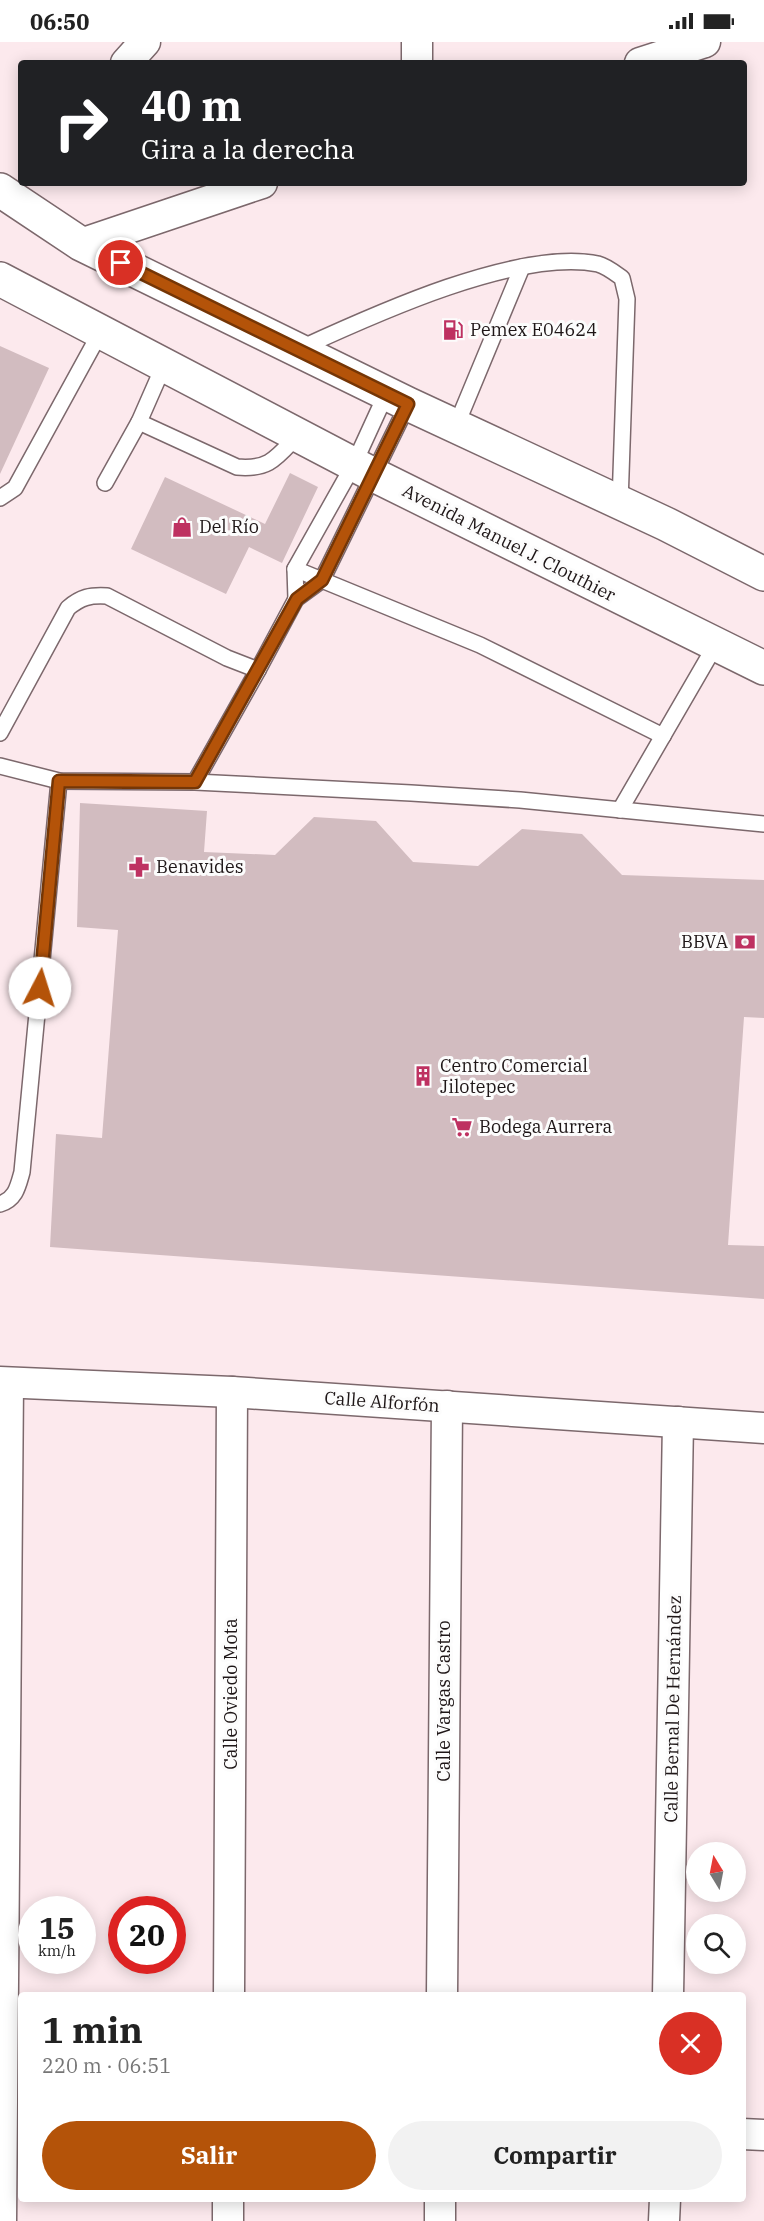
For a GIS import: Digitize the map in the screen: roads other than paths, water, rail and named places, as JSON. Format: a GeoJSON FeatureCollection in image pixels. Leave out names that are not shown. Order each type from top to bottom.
{"type":"FeatureCollection","features":[{"type":"Feature","properties":{"kind":"main road"},"geometry":{"type":"LineString","coordinates":[[7,194],[81,244],[456,426],[620,502],[764,574]]}},
{"type":"Feature","properties":{"kind":"main road","name":"Avenida Manuel J. Clouthier"},"geometry":{"type":"LineString","coordinates":[[0,279],[364,470],[715,646],[764,668]]}},
{"type":"Feature","properties":{"kind":"street"},"geometry":{"type":"LineString","coordinates":[[129,60],[145,42]]}},
{"type":"Feature","properties":{"kind":"street"},"geometry":{"type":"LineString","coordinates":[[417,42],[417,60]]}},
{"type":"Feature","properties":{"kind":"street"},"geometry":{"type":"LineString","coordinates":[[631,60],[632,42]]}},
{"type":"Feature","properties":{"kind":"street"},"geometry":{"type":"LineString","coordinates":[[649,60],[705,42]]}},
{"type":"Feature","properties":{"kind":"street"},"geometry":{"type":"LineString","coordinates":[[81,244],[253,186]]}},
{"type":"Feature","properties":{"kind":"street"},"geometry":{"type":"LineString","coordinates":[[1,2221],[4,1383]]}},
{"type":"Feature","properties":{"kind":"street","name":"Calle Alforfón"},"geometry":{"type":"LineString","coordinates":[[4,1383],[232,1392],[764,1428]]}},
{"type":"Feature","properties":{"kind":"street","name":"Calle Oviedo Mota"},"geometry":{"type":"LineString","coordinates":[[229,1992],[232,1392]]}},
{"type":"Feature","properties":{"kind":"street","name":"Calle Vargas Castro"},"geometry":{"type":"LineString","coordinates":[[442,1992],[447,1406]]}},
{"type":"Feature","properties":{"kind":"street","name":"Calle Bernal De Hernández"},"geometry":{"type":"LineString","coordinates":[[668,1992],[678,1422]]}},
{"type":"Feature","properties":{"kind":"street"},"geometry":{"type":"LineString","coordinates":[[0,2094],[18,2095]]}},
{"type":"Feature","properties":{"kind":"street"},"geometry":{"type":"LineString","coordinates":[[746,2134],[764,2135]]}},
{"type":"Feature","properties":{"kind":"street"},"geometry":{"type":"LineString","coordinates":[[228,2202],[228,2221]]}},
{"type":"Feature","properties":{"kind":"street"},"geometry":{"type":"LineString","coordinates":[[440,2202],[440,2221]]}},
{"type":"Feature","properties":{"kind":"street"},"geometry":{"type":"LineString","coordinates":[[664,2221],[665,2202]]}},
{"type":"Feature","properties":{"kind":"lane"},"geometry":{"type":"LineString","coordinates":[[299,350],[421,297],[522,267],[564,262],[600,264],[622,278],[627,299],[620,502]]}},
{"type":"Feature","properties":{"kind":"lane"},"geometry":{"type":"LineString","coordinates":[[456,426],[522,267]]}},
{"type":"Feature","properties":{"kind":"lane"},"geometry":{"type":"LineString","coordinates":[[0,498],[15,488],[100,333]]}},
{"type":"Feature","properties":{"kind":"lane"},"geometry":{"type":"LineString","coordinates":[[105,483],[139,422],[164,365]]}},
{"type":"Feature","properties":{"kind":"lane"},"geometry":{"type":"LineString","coordinates":[[195,782],[297,599],[322,580],[364,470],[398,398]]}},
{"type":"Feature","properties":{"kind":"lane"},"geometry":{"type":"LineString","coordinates":[[297,599],[294,568],[364,470],[398,398]]}},
{"type":"Feature","properties":{"kind":"lane"},"geometry":{"type":"LineString","coordinates":[[139,422],[237,467],[254,469],[270,464],[298,435]]}},
{"type":"Feature","properties":{"kind":"lane"},"geometry":{"type":"LineString","coordinates":[[294,568],[480,645],[663,736]]}},
{"type":"Feature","properties":{"kind":"lane"},"geometry":{"type":"LineString","coordinates":[[0,733],[68,608],[78,599],[90,595],[107,596],[218,653],[258,670]]}},
{"type":"Feature","properties":{"kind":"lane"},"geometry":{"type":"LineString","coordinates":[[620,810],[715,646]]}},
{"type":"Feature","properties":{"kind":"lane"},"geometry":{"type":"LineString","coordinates":[[0,766],[59,781],[195,782],[411,793],[764,824]]}},
{"type":"Feature","properties":{"kind":"lane"},"geometry":{"type":"LineString","coordinates":[[0,1204],[9,1201],[16,1191],[22,1172],[59,781]]}},
{"type":"Feature","properties":{"kind":"place","name":"Pemex E04624"},"geometry":{"type":"Point","coordinates":[453,330]}},
{"type":"Feature","properties":{"kind":"place","name":"Del Río"},"geometry":{"type":"Point","coordinates":[182,527]}},
{"type":"Feature","properties":{"kind":"place","name":"Benavides"},"geometry":{"type":"Point","coordinates":[139,867]}},
{"type":"Feature","properties":{"kind":"place","name":"BBVA"},"geometry":{"type":"Point","coordinates":[745,942]}},
{"type":"Feature","properties":{"kind":"place","name":"Centro Comercial Jilotepec"},"geometry":{"type":"Point","coordinates":[423,1076]}},
{"type":"Feature","properties":{"kind":"place","name":"Bodega Aurrera"},"geometry":{"type":"Point","coordinates":[462,1127]}}]}
